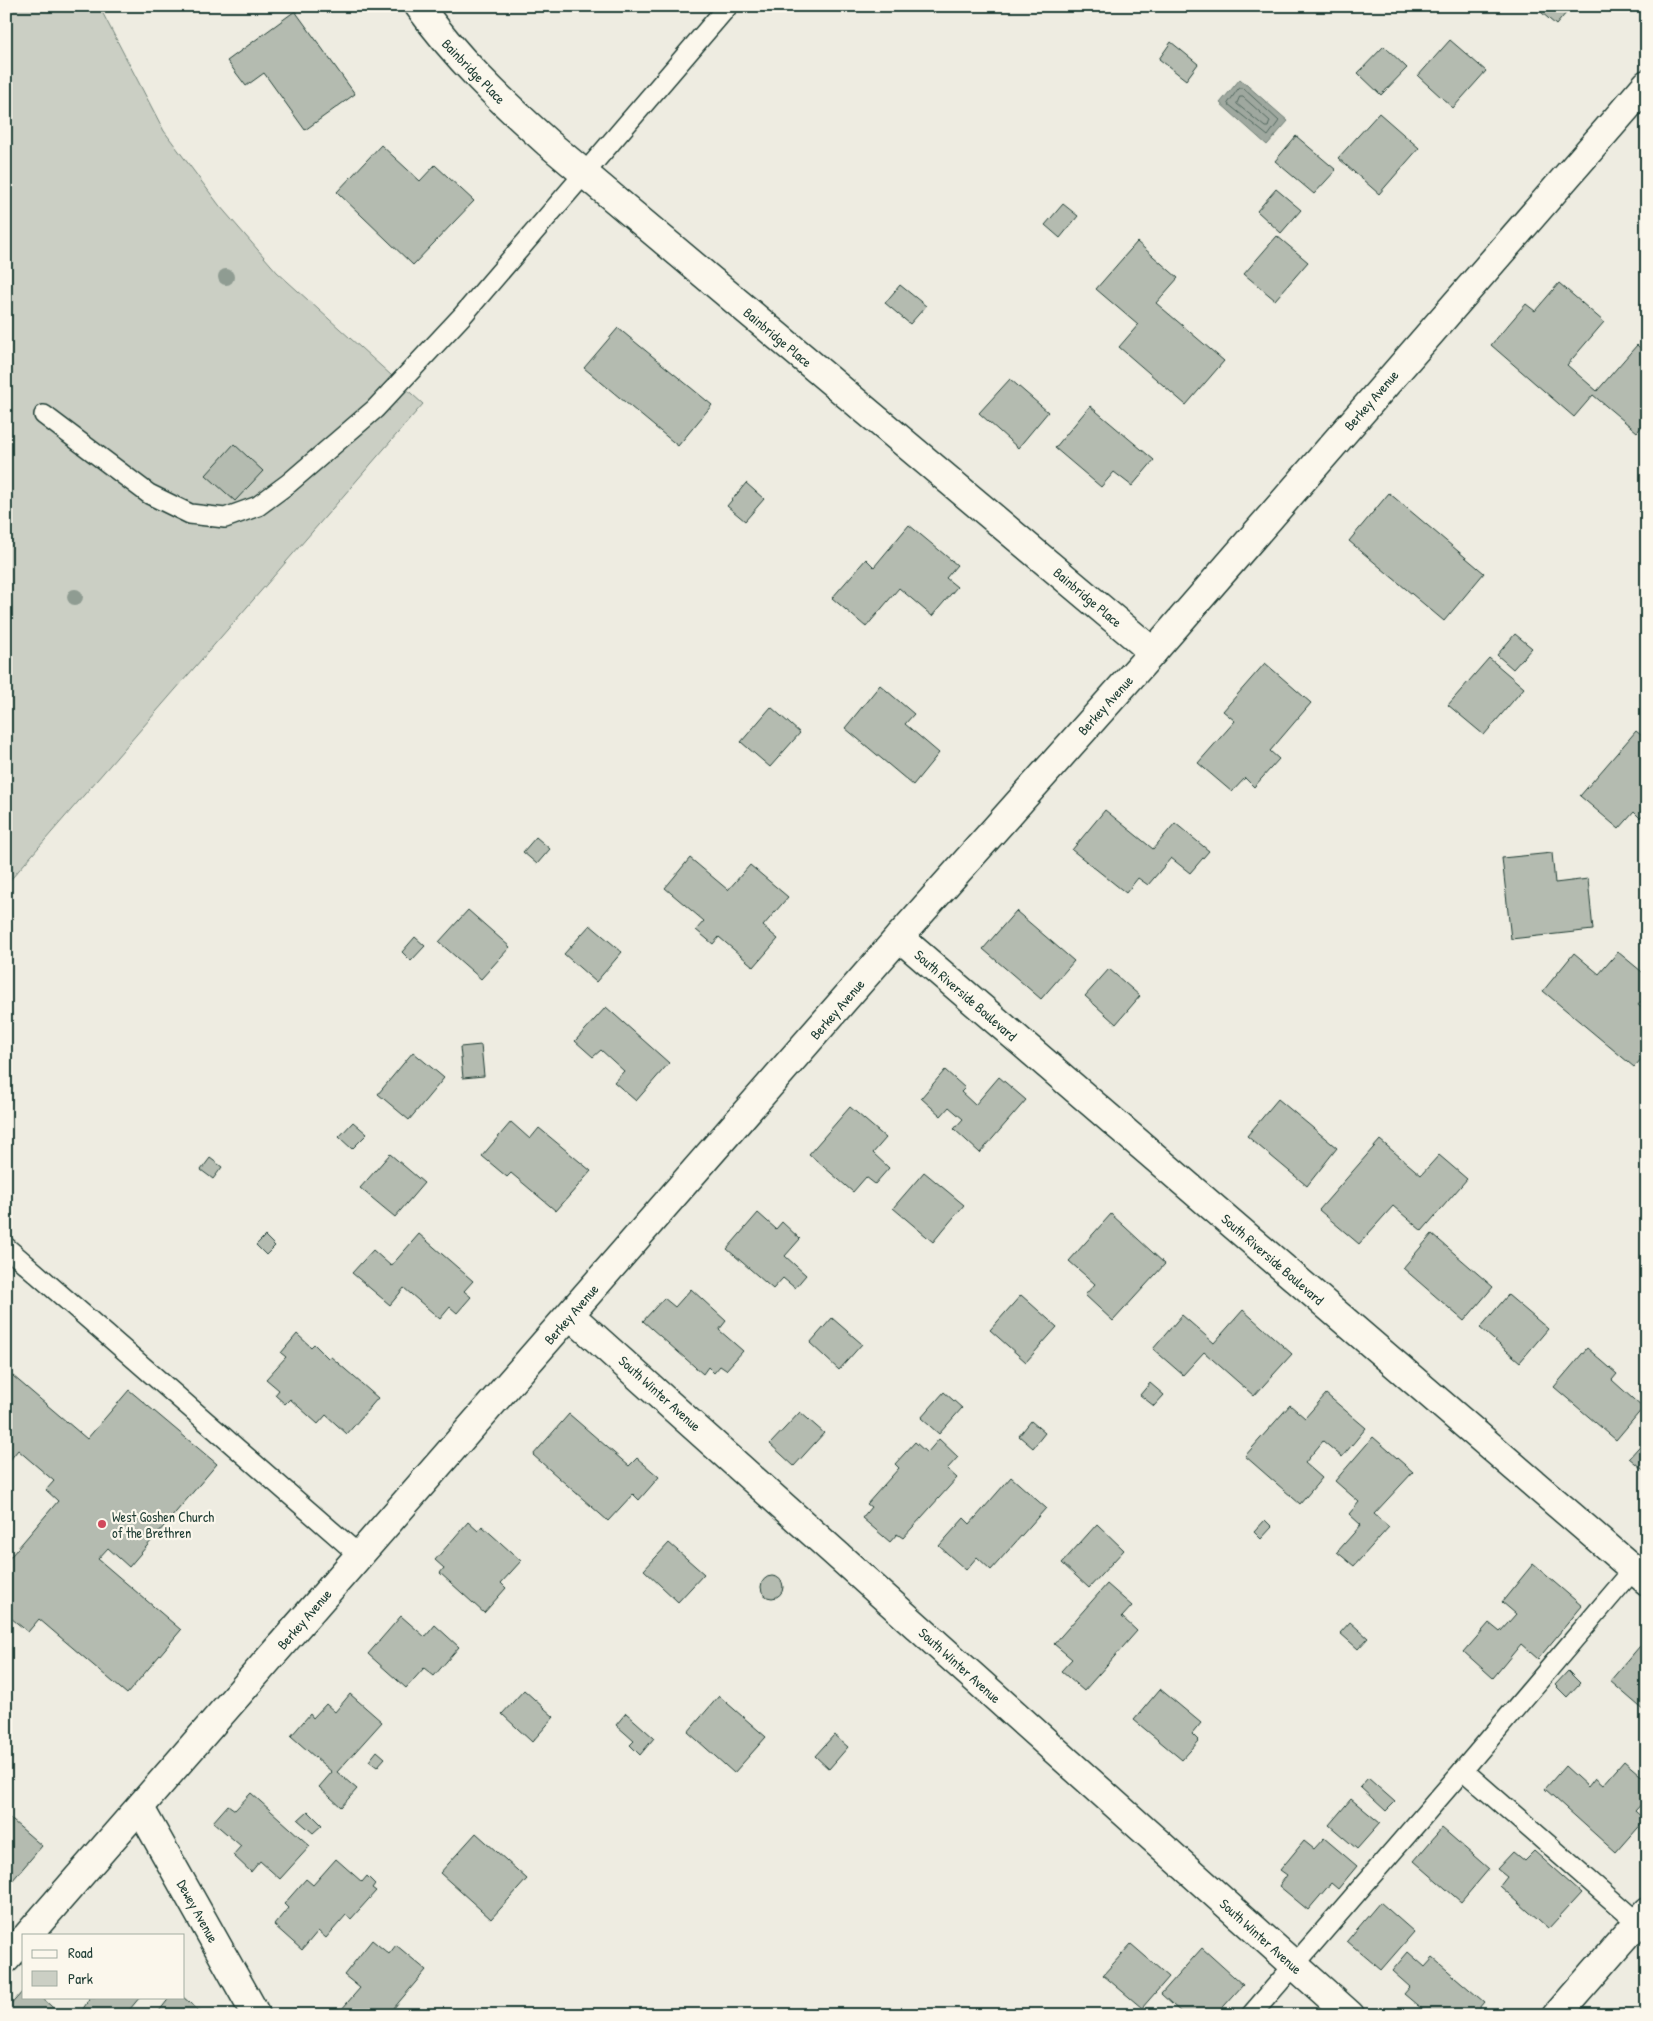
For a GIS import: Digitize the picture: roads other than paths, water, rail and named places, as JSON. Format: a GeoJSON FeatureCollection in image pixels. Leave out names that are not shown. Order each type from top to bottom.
{"type":"FeatureCollection","features":[{"type":"Feature","properties":{"kind":"street","name":"Bainbridge Place"},"geometry":{"type":"LineString","coordinates":[[419,6],[439,34],[490,90],[584,173],[1153,652]]}},
{"type":"Feature","properties":{"kind":"street","name":"Berkey Avenue"},"geometry":{"type":"LineString","coordinates":[[29,1934],[899,937],[1153,652],[1647,84]]}},
{"type":"Feature","properties":{"kind":"street","name":"South Riverside Boulevard"},"geometry":{"type":"LineString","coordinates":[[899,937],[1640,1576]]}},
{"type":"Feature","properties":{"kind":"street","name":"South Winter Avenue"},"geometry":{"type":"LineString","coordinates":[[570,1315],[1350,2015]]}},
{"type":"Feature","properties":{"kind":"street","name":"Dewey Avenue"},"geometry":{"type":"LineString","coordinates":[[140,1808],[256,2015]]}},
{"type":"Feature","properties":{"kind":"street"},"geometry":{"type":"LineString","coordinates":[[1557,2015],[1644,1922]]}},
{"type":"Feature","properties":{"kind":"street"},"geometry":{"type":"LineString","coordinates":[[6,1959],[22,1941]]}},
{"type":"Feature","properties":{"kind":"lane"},"geometry":{"type":"LineString","coordinates":[[44,415],[149,494],[190,514],[226,518],[258,506],[289,483],[375,409],[463,315],[728,6]]}},
{"type":"Feature","properties":{"kind":"lane"},"geometry":{"type":"LineString","coordinates":[[6,1247],[359,1555]]}},
{"type":"Feature","properties":{"kind":"lane"},"geometry":{"type":"LineString","coordinates":[[1250,2015],[1295,1966],[1464,1770],[1640,1576]]}},
{"type":"Feature","properties":{"kind":"lane"},"geometry":{"type":"LineString","coordinates":[[1464,1770],[1644,1922]]}},
{"type":"Feature","properties":{"kind":"water"},"geometry":{"type":"Polygon","coordinates":[[[1240,79],[1288,121],[1267,145],[1220,103],[1240,79]]]}},
{"type":"Feature","properties":{"kind":"place","name":"West Goshen Church of the Brethren"},"geometry":{"type":"Point","coordinates":[102,1524]}}]}
